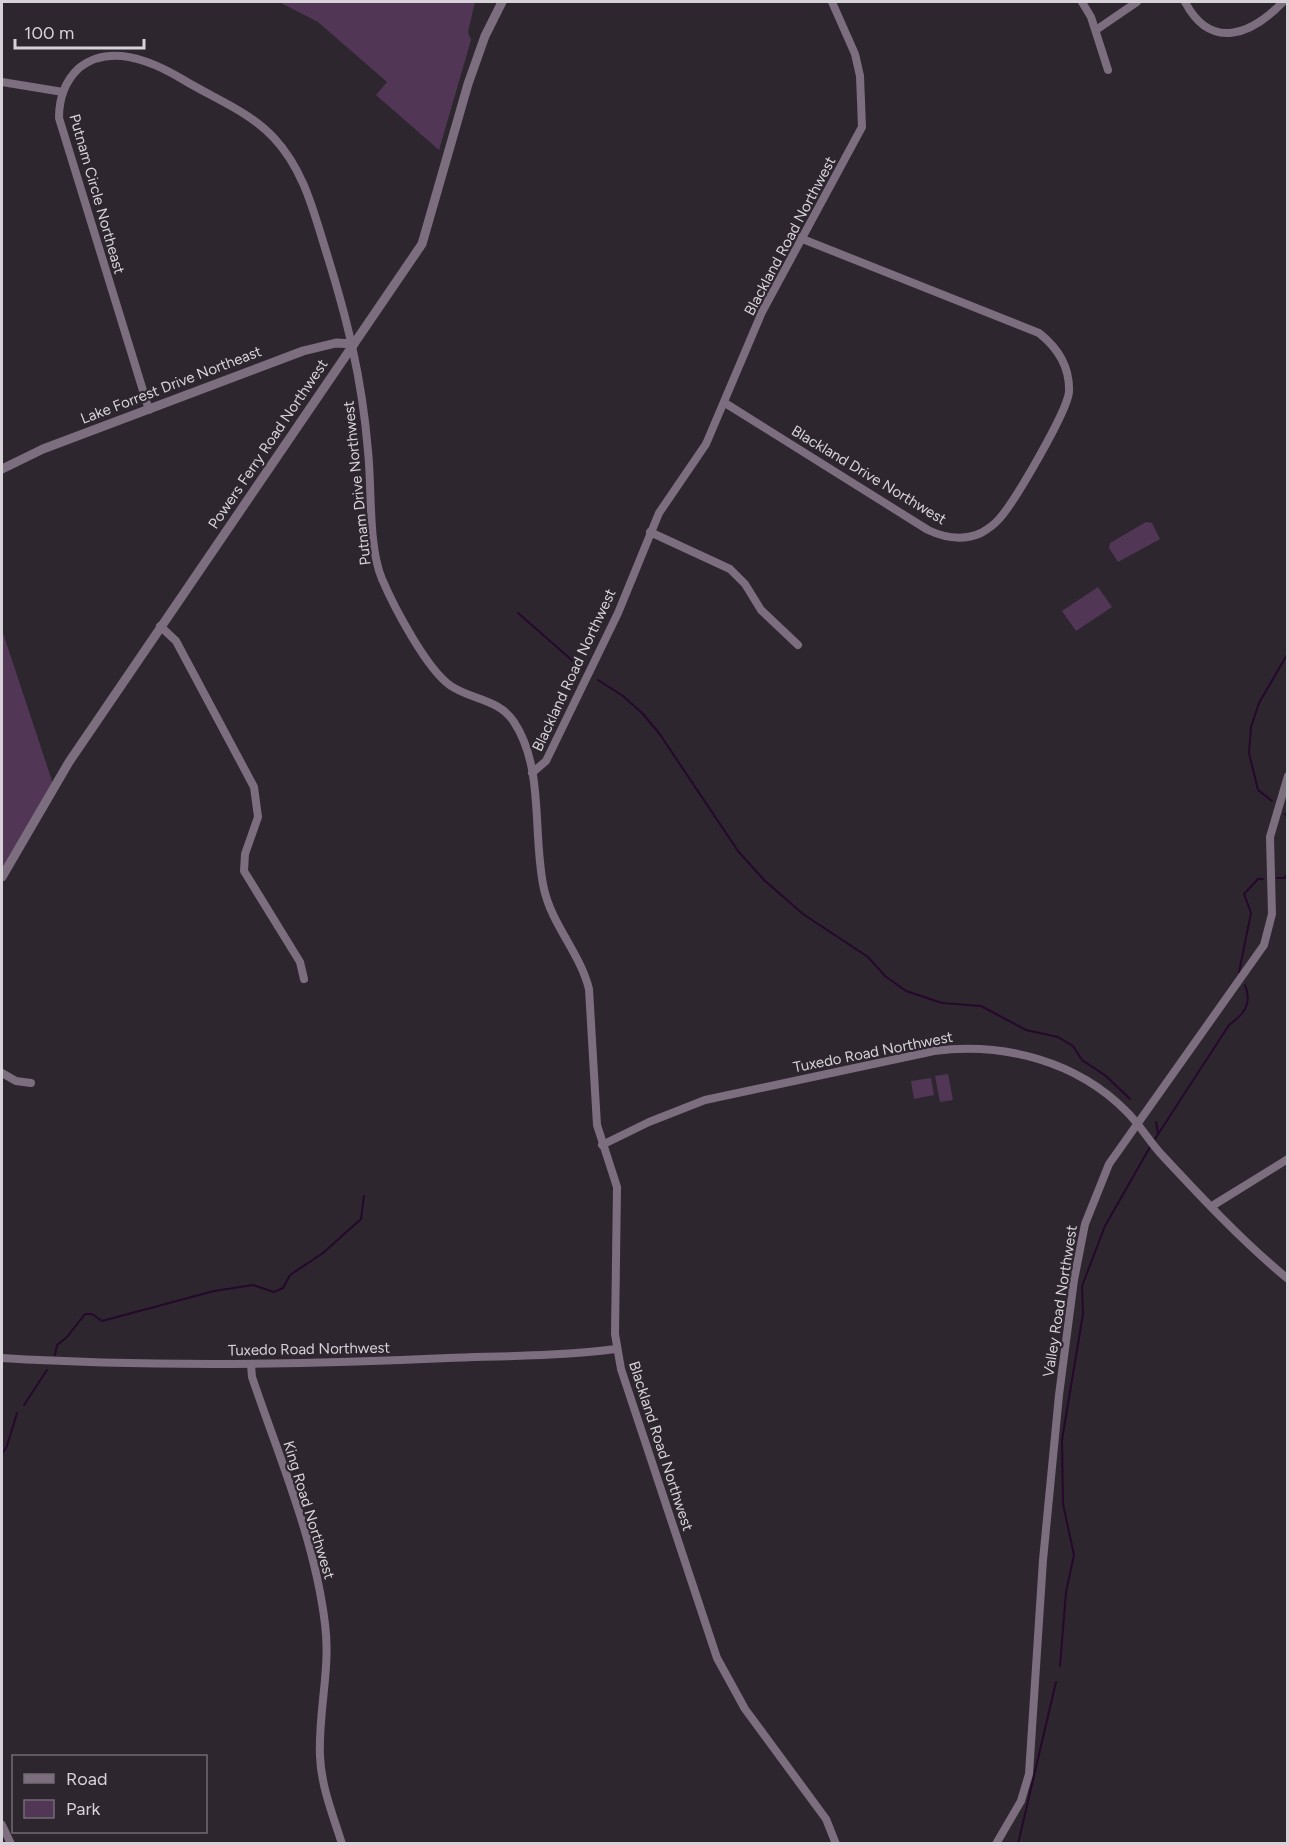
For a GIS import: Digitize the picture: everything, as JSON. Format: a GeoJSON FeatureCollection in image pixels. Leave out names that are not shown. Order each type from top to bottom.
{"type":"FeatureCollection","features":[{"type":"Feature","properties":{"kind":"street","name":"Powers Ferry Road Northwest"},"geometry":{"type":"LineString","coordinates":[[2,877],[69,762],[422,244],[468,84],[485,36],[502,2]]}},
{"type":"Feature","properties":{"kind":"street","name":"Blackland Road Northwest"},"geometry":{"type":"LineString","coordinates":[[832,2],[855,54],[860,76],[862,127],[853,148],[800,238],[762,312],[706,444],[668,499],[650,532],[618,613],[551,751],[540,769],[532,773],[545,893],[554,918],[583,968],[589,989],[597,1125],[617,1188],[616,1349],[717,1658],[745,1709],[826,1819],[836,1844]]}},
{"type":"Feature","properties":{"kind":"street"},"geometry":{"type":"LineString","coordinates":[[1082,2],[1095,30],[1108,70]]}},
{"type":"Feature","properties":{"kind":"street"},"geometry":{"type":"LineString","coordinates":[[1095,30],[1137,2]]}},
{"type":"Feature","properties":{"kind":"street"},"geometry":{"type":"LineString","coordinates":[[1185,2],[1192,15],[1203,25],[1228,35],[1248,29],[1283,2]]}},
{"type":"Feature","properties":{"kind":"street"},"geometry":{"type":"LineString","coordinates":[[2,82],[63,92],[72,75],[88,62],[106,56],[127,56],[176,75],[241,112],[262,127],[285,151],[303,182],[354,344]]}},
{"type":"Feature","properties":{"kind":"street","name":"Putnam Circle Northeast"},"geometry":{"type":"LineString","coordinates":[[63,92],[59,109],[61,126],[149,410]]}},
{"type":"Feature","properties":{"kind":"street","name":"Blackland Drive Northwest"},"geometry":{"type":"LineString","coordinates":[[725,403],[928,530],[955,538],[981,533],[1000,518],[1063,413],[1069,390],[1066,369],[1057,349],[1040,333],[800,238]]}},
{"type":"Feature","properties":{"kind":"street","name":"Lake Forrest Drive Northeast"},"geometry":{"type":"LineString","coordinates":[[2,469],[42,449],[303,351],[336,343],[354,344]]}},
{"type":"Feature","properties":{"kind":"street","name":"Putnam Drive Northwest"},"geometry":{"type":"LineString","coordinates":[[354,344],[367,433],[375,552],[382,580],[417,644],[438,675],[457,690],[498,706],[513,720],[521,734],[532,773]]}},
{"type":"Feature","properties":{"kind":"street"},"geometry":{"type":"LineString","coordinates":[[650,532],[730,568],[745,584],[761,610],[798,645]]}},
{"type":"Feature","properties":{"kind":"street"},"geometry":{"type":"LineString","coordinates":[[160,626],[176,641],[254,787],[258,817],[245,854],[244,871],[300,962],[304,979]]}},
{"type":"Feature","properties":{"kind":"street","name":"Valley Road Northwest"},"geometry":{"type":"LineString","coordinates":[[996,1844],[1021,1801],[1029,1774],[1043,1560],[1065,1338],[1076,1270],[1094,1197],[1109,1164],[1136,1123],[1264,945],[1272,914],[1270,837],[1287,776]]}},
{"type":"Feature","properties":{"kind":"street","name":"Tuxedo Road Northwest"},"geometry":{"type":"LineString","coordinates":[[602,1145],[649,1122],[705,1100],[959,1048],[1002,1051],[1062,1067],[1101,1089],[1136,1123],[1160,1153],[1287,1279]]}},
{"type":"Feature","properties":{"kind":"street"},"geometry":{"type":"LineString","coordinates":[[2,1073],[16,1081],[31,1083]]}},
{"type":"Feature","properties":{"kind":"street"},"geometry":{"type":"LineString","coordinates":[[1212,1206],[1287,1159]]}},
{"type":"Feature","properties":{"kind":"street","name":"Tuxedo Road Northwest"},"geometry":{"type":"LineString","coordinates":[[2,1358],[76,1362],[251,1365],[372,1362],[616,1349]]}},
{"type":"Feature","properties":{"kind":"street","name":"King Road Northwest"},"geometry":{"type":"LineString","coordinates":[[251,1365],[252,1377],[309,1549],[323,1610],[327,1646],[320,1755],[324,1786],[342,1844]]}},
{"type":"Feature","properties":{"kind":"street"},"geometry":{"type":"LineString","coordinates":[[2,1824],[11,1844]]}},
{"type":"Feature","properties":{"kind":"green space"},"geometry":{"type":"Polygon","coordinates":[[[279,2],[475,2],[468,32],[471,40],[439,150],[376,95],[387,82],[318,22],[279,2]]]}},
{"type":"Feature","properties":{"kind":"green space"},"geometry":{"type":"Polygon","coordinates":[[[1146,522],[1152,523],[1160,539],[1118,562],[1109,548],[1110,543],[1146,522]]]}},
{"type":"Feature","properties":{"kind":"green space"},"geometry":{"type":"Polygon","coordinates":[[[1098,587],[1112,607],[1076,631],[1062,611],[1098,587]]]}},
{"type":"Feature","properties":{"kind":"green space"},"geometry":{"type":"Polygon","coordinates":[[[2,630],[56,793],[2,881],[2,630]]]}},
{"type":"Feature","properties":{"kind":"green space"},"geometry":{"type":"Polygon","coordinates":[[[948,1074],[953,1100],[940,1102],[935,1076],[948,1074]]]}},
{"type":"Feature","properties":{"kind":"green space"},"geometry":{"type":"Polygon","coordinates":[[[931,1078],[934,1095],[914,1099],[911,1081],[931,1078]]]}},
{"type":"Feature","properties":{"kind":"waterway"},"geometry":{"type":"LineString","coordinates":[[518,613],[582,669]]}},
{"type":"Feature","properties":{"kind":"waterway"},"geometry":{"type":"LineString","coordinates":[[1272,801],[1258,790],[1249,753],[1251,727],[1259,703],[1288,653]]}},
{"type":"Feature","properties":{"kind":"waterway"},"geometry":{"type":"LineString","coordinates":[[598,680],[623,696],[642,713],[659,733],[738,851],[764,880],[803,914],[868,957],[885,976],[906,991],[942,1003],[981,1006],[1026,1030],[1058,1037],[1073,1046],[1082,1060],[1106,1076],[1130,1099]]}},
{"type":"Feature","properties":{"kind":"waterway"},"geometry":{"type":"LineString","coordinates":[[1277,878],[1285,878],[1288,872]]}},
{"type":"Feature","properties":{"kind":"waterway"},"geometry":{"type":"LineString","coordinates":[[1239,972],[1251,913],[1244,894],[1258,879],[1263,879]]}},
{"type":"Feature","properties":{"kind":"waterway"},"geometry":{"type":"LineString","coordinates":[[1153,1142],[1229,1025],[1245,1008],[1248,998],[1245,985]]}},
{"type":"Feature","properties":{"kind":"waterway"},"geometry":{"type":"LineString","coordinates":[[1156,1122],[1158,1133]]}},
{"type":"Feature","properties":{"kind":"waterway"},"geometry":{"type":"LineString","coordinates":[[1060,1666],[1066,1592],[1074,1555],[1063,1504],[1062,1440],[1083,1314],[1082,1286],[1105,1226],[1150,1147]]}},
{"type":"Feature","properties":{"kind":"waterway"},"geometry":{"type":"LineString","coordinates":[[55,1355],[57,1345],[67,1337],[85,1314],[92,1314],[102,1321],[214,1291],[253,1285],[274,1292],[283,1288],[290,1275],[323,1253],[361,1219],[364,1196]]}},
{"type":"Feature","properties":{"kind":"waterway"},"geometry":{"type":"LineString","coordinates":[[24,1405],[47,1370]]}},
{"type":"Feature","properties":{"kind":"waterway"},"geometry":{"type":"LineString","coordinates":[[2,1454],[7,1446],[17,1413]]}},
{"type":"Feature","properties":{"kind":"waterway"},"geometry":{"type":"LineString","coordinates":[[1018,1844],[1056,1682]]}}]}
